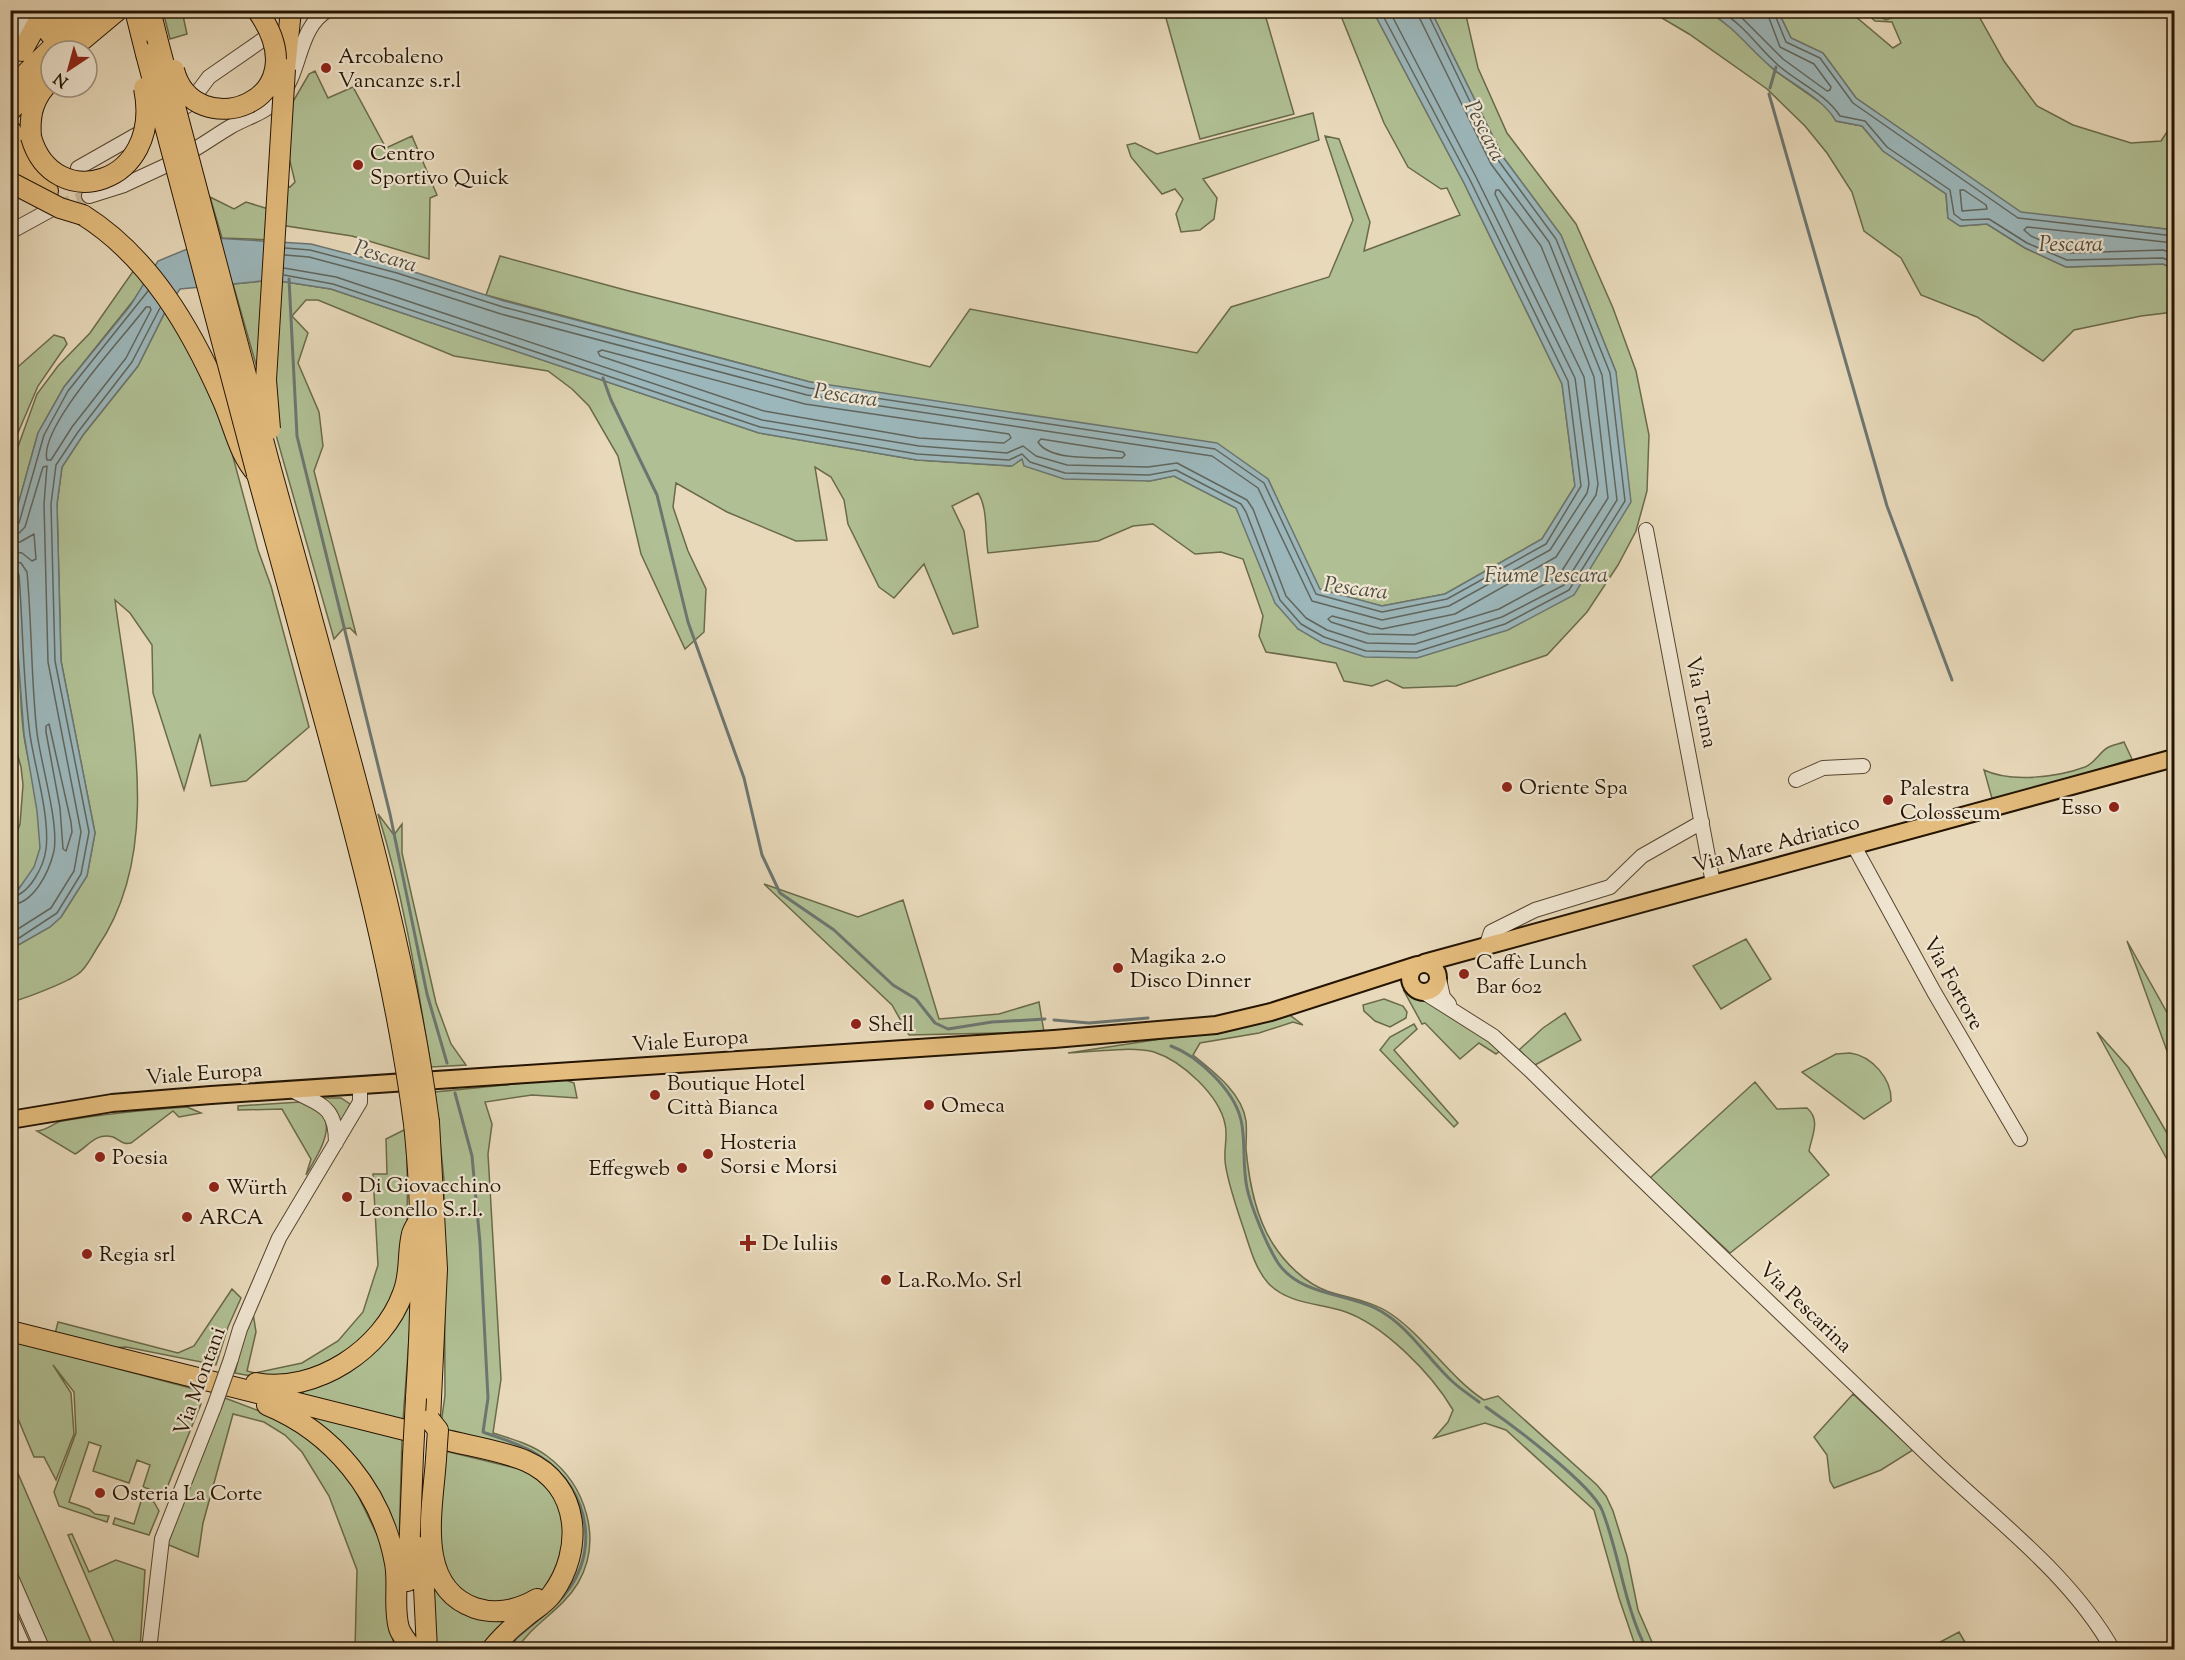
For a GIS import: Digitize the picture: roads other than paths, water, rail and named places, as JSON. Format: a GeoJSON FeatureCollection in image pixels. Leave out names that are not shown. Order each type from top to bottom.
{"type":"FeatureCollection","features":[{"type":"Feature","properties":{"kind":"highway"},"geometry":{"type":"LineString","coordinates":[[16,53],[37,24],[73,10]]}},
{"type":"Feature","properties":{"kind":"highway"},"geometry":{"type":"LineString","coordinates":[[10,89],[58,42],[96,10]]}},
{"type":"Feature","properties":{"kind":"highway"},"geometry":{"type":"LineString","coordinates":[[83,39],[118,10]]}},
{"type":"Feature","properties":{"kind":"highway"},"geometry":{"type":"LineString","coordinates":[[135,10],[152,46],[264,470],[400,950],[420,1050],[421,1315],[426,1457],[433,1560],[446,1588],[471,1606],[492,1612],[528,1605],[561,1581]]}},
{"type":"Feature","properties":{"kind":"highway"},"geometry":{"type":"LineString","coordinates":[[39,94],[31,110],[31,136],[42,160],[62,175],[95,181],[120,170],[132,160],[143,136],[147,110],[140,70],[152,46],[150,10]]}},
{"type":"Feature","properties":{"kind":"highway"},"geometry":{"type":"LineString","coordinates":[[152,46],[168,49],[177,81],[189,97],[208,107],[239,108],[261,94],[273,78],[277,68],[275,39],[257,10]]}},
{"type":"Feature","properties":{"kind":"highway"},"geometry":{"type":"LineString","coordinates":[[264,470],[275,452],[266,380],[285,69],[291,12]]}},
{"type":"Feature","properties":{"kind":"highway"},"geometry":{"type":"LineString","coordinates":[[10,77],[55,16]]}},
{"type":"Feature","properties":{"kind":"highway"},"geometry":{"type":"LineString","coordinates":[[10,111],[39,81]]}},
{"type":"Feature","properties":{"kind":"highway"},"geometry":{"type":"LineString","coordinates":[[11,131],[22,167],[50,200],[86,205],[163,292],[216,385],[244,460],[264,470]]}},
{"type":"Feature","properties":{"kind":"highway"},"geometry":{"type":"LineString","coordinates":[[10,182],[60,208],[86,205]]}},
{"type":"Feature","properties":{"kind":"highway"},"geometry":{"type":"LineString","coordinates":[[422,1123],[437,1269],[426,1406]]}},
{"type":"Feature","properties":{"kind":"highway"},"geometry":{"type":"LineString","coordinates":[[209,1381],[231,1378],[264,1384],[283,1384],[316,1377],[345,1363],[370,1343],[398,1305],[409,1274],[412,1234],[420,1218]]}},
{"type":"Feature","properties":{"kind":"highway"},"geometry":{"type":"LineString","coordinates":[[10,1331],[405,1430]]}},
{"type":"Feature","properties":{"kind":"highway"},"geometry":{"type":"LineString","coordinates":[[236,1387],[306,1424],[331,1443],[350,1467],[377,1513],[391,1550],[396,1569],[399,1628],[417,1649]]}},
{"type":"Feature","properties":{"kind":"highway"},"geometry":{"type":"LineString","coordinates":[[442,1439],[520,1459],[536,1466],[552,1480],[567,1503],[574,1528],[571,1558],[551,1597],[508,1630],[490,1650]]}},
{"type":"Feature","properties":{"kind":"highway"},"geometry":{"type":"LineString","coordinates":[[417,1649],[407,1543],[426,1457]]}},
{"type":"Feature","properties":{"kind":"main road","name":"Via Mare Adriatico"},"geometry":{"type":"LineString","coordinates":[[1420,964],[2175,758]]}},
{"type":"Feature","properties":{"kind":"main road"},"geometry":{"type":"LineString","coordinates":[[1439,978],[1434,967],[1420,964],[1411,971],[1410,979],[1420,991],[1434,989],[1439,978],[1444,965],[1459,954]]}},
{"type":"Feature","properties":{"kind":"main road","name":"Viale Europa"},"geometry":{"type":"LineString","coordinates":[[10,1120],[112,1103],[290,1089],[1054,1039],[1216,1025],[1246,1019],[1420,964]]}},
{"type":"Feature","properties":{"kind":"main road","name":"Viale Europa"},"geometry":{"type":"LineString","coordinates":[[1366,981],[1392,983],[1420,991]]}},
{"type":"Feature","properties":{"kind":"street"},"geometry":{"type":"LineString","coordinates":[[16,53],[26,10]]}},
{"type":"Feature","properties":{"kind":"street"},"geometry":{"type":"LineString","coordinates":[[195,149],[231,126],[264,111],[278,99],[299,64],[309,30],[315,21],[328,10]]}},
{"type":"Feature","properties":{"kind":"street"},"geometry":{"type":"LineString","coordinates":[[78,168],[189,105],[202,85],[216,71],[274,32]]}},
{"type":"Feature","properties":{"kind":"street"},"geometry":{"type":"LineString","coordinates":[[202,85],[220,105],[231,126]]}},
{"type":"Feature","properties":{"kind":"street"},"geometry":{"type":"LineString","coordinates":[[86,205],[165,166]]}},
{"type":"Feature","properties":{"kind":"street"},"geometry":{"type":"LineString","coordinates":[[10,232],[50,200]]}},
{"type":"Feature","properties":{"kind":"street","name":"Via Tenna"},"geometry":{"type":"LineString","coordinates":[[1646,530],[1713,883]]}},
{"type":"Feature","properties":{"kind":"street"},"geometry":{"type":"LineString","coordinates":[[1796,780],[1823,768],[1863,766]]}},
{"type":"Feature","properties":{"kind":"street"},"geometry":{"type":"LineString","coordinates":[[1486,946],[1491,932],[1527,914],[1610,887],[1642,856],[1702,822]]}},
{"type":"Feature","properties":{"kind":"street","name":"Via Fortore"},"geometry":{"type":"LineString","coordinates":[[1854,846],[1934,992],[2020,1139]]}},
{"type":"Feature","properties":{"kind":"street","name":"Via Pescarina"},"geometry":{"type":"LineString","coordinates":[[1439,978],[1443,997],[1454,1010]]}},
{"type":"Feature","properties":{"kind":"street","name":"Via Pescarina"},"geometry":{"type":"LineString","coordinates":[[1420,991],[1454,1010],[1512,1052],[1943,1469],[2042,1561],[2081,1602],[2113,1650]]}},
{"type":"Feature","properties":{"kind":"street","name":"Via Montani"},"geometry":{"type":"LineString","coordinates":[[149,1650],[162,1539],[275,1246],[360,1102],[360,1085]]}},
{"type":"Feature","properties":{"kind":"street"},"geometry":{"type":"LineString","coordinates":[[290,1089],[319,1102],[326,1108],[334,1121],[336,1143]]}},
{"type":"Feature","properties":{"kind":"street"},"geometry":{"type":"LineString","coordinates":[[10,1575],[43,1650]]}},
{"type":"Feature","properties":{"kind":"street"},"geometry":{"type":"LineString","coordinates":[[10,1616],[25,1650]]}},
{"type":"Feature","properties":{"kind":"water","name":"Fiume Pescara"},"geometry":{"type":"Polygon","coordinates":[[[1373,11],[1431,11],[1503,157],[1561,235],[1616,372],[1631,502],[1574,595],[1508,630],[1417,658],[1365,657],[1322,643],[1298,629],[1275,603],[1236,508],[1174,476],[1150,481],[1064,479],[1024,466],[1022,459],[1012,466],[917,460],[759,433],[331,289],[273,280],[180,289],[167,308],[138,366],[83,435],[62,467],[57,504],[61,661],[95,833],[87,876],[61,917],[50,927],[18,945],[11,953],[11,892],[18,890],[34,867],[40,848],[37,811],[24,734],[11,562],[11,530],[38,433],[64,387],[130,306],[158,261],[214,238],[311,244],[399,267],[504,301],[810,382],[1217,443],[1268,479],[1320,589],[1382,606],[1445,594],[1542,539],[1575,486],[1562,384],[1464,183],[1373,11]]]}},
{"type":"Feature","properties":{"kind":"water","name":"Pescara"},"geometry":{"type":"Polygon","coordinates":[[[1707,11],[1778,11],[1791,38],[1823,53],[1856,98],[2021,212],[2174,230],[2174,269],[2163,264],[2066,267],[2025,248],[1987,224],[1960,226],[1948,218],[1946,194],[1883,151],[1862,126],[1836,121],[1817,100],[1776,71],[1727,25],[1707,11]]]}},
{"type":"Feature","properties":{"kind":"waterway"},"geometry":{"type":"LineString","coordinates":[[1770,88],[1776,67]]}},
{"type":"Feature","properties":{"kind":"waterway"},"geometry":{"type":"LineString","coordinates":[[1769,94],[1887,506],[1952,680]]}},
{"type":"Feature","properties":{"kind":"waterway"},"geometry":{"type":"LineString","coordinates":[[289,279],[297,436],[390,814],[427,994],[447,1063]]}},
{"type":"Feature","properties":{"kind":"waterway"},"geometry":{"type":"LineString","coordinates":[[603,378],[611,400],[657,495],[688,622],[744,778],[762,855],[780,893],[834,930],[893,985],[916,999],[935,1023],[948,1029],[992,1022],[1045,1019]]}},
{"type":"Feature","properties":{"kind":"waterway"},"geometry":{"type":"LineString","coordinates":[[1054,1020],[1089,1023],[1148,1018]]}},
{"type":"Feature","properties":{"kind":"waterway"},"geometry":{"type":"LineString","coordinates":[[1171,1046],[1203,1066],[1231,1097],[1241,1120],[1249,1196],[1264,1237],[1278,1263],[1287,1274],[1310,1287],[1363,1303],[1387,1315],[1408,1333],[1444,1374],[1479,1402]]}},
{"type":"Feature","properties":{"kind":"waterway"},"geometry":{"type":"LineString","coordinates":[[455,1093],[472,1156],[480,1243],[488,1398],[483,1432],[525,1448],[556,1469],[571,1487],[580,1506],[585,1526],[585,1547],[580,1568],[570,1587],[555,1605]]}},
{"type":"Feature","properties":{"kind":"waterway"},"geometry":{"type":"LineString","coordinates":[[1486,1407],[1550,1456],[1583,1485],[1595,1499],[1608,1527],[1627,1599],[1647,1650]]}},
{"type":"Feature","properties":{"kind":"waterway"},"geometry":{"type":"LineString","coordinates":[[509,1650],[516,1638],[546,1613]]}},
{"type":"Feature","properties":{"kind":"tunnel"},"geometry":{"type":"LineString","coordinates":[[11,94],[22,51]]}},
{"type":"Feature","properties":{"kind":"tunnel"},"geometry":{"type":"LineString","coordinates":[[57,207],[89,196]]}},
{"type":"Feature","properties":{"kind":"place","name":"Arcobaleno Vancanze s.r.l"},"geometry":{"type":"Point","coordinates":[326,68]}},
{"type":"Feature","properties":{"kind":"place","name":"Centro Sportivo Quick"},"geometry":{"type":"Point","coordinates":[358,165]}},
{"type":"Feature","properties":{"kind":"place","name":"Oriente Spa"},"geometry":{"type":"Point","coordinates":[1507,787]}},
{"type":"Feature","properties":{"kind":"place","name":"Palestra Colosseum"},"geometry":{"type":"Point","coordinates":[1888,800]}},
{"type":"Feature","properties":{"kind":"place","name":"Esso"},"geometry":{"type":"Point","coordinates":[2114,807]}},
{"type":"Feature","properties":{"kind":"place","name":"Magika 2.0 Disco Dinner"},"geometry":{"type":"Point","coordinates":[1118,968]}},
{"type":"Feature","properties":{"kind":"place","name":"Caffè Lunch Bar 602"},"geometry":{"type":"Point","coordinates":[1464,974]}},
{"type":"Feature","properties":{"kind":"place","name":"Shell"},"geometry":{"type":"Point","coordinates":[856,1024]}},
{"type":"Feature","properties":{"kind":"place","name":"Boutique Hotel Città Bianca"},"geometry":{"type":"Point","coordinates":[655,1095]}},
{"type":"Feature","properties":{"kind":"place","name":"Omeca"},"geometry":{"type":"Point","coordinates":[929,1105]}},
{"type":"Feature","properties":{"kind":"place","name":"Hosteria Sorsi e Morsi"},"geometry":{"type":"Point","coordinates":[708,1154]}},
{"type":"Feature","properties":{"kind":"place","name":"Poesia"},"geometry":{"type":"Point","coordinates":[100,1157]}},
{"type":"Feature","properties":{"kind":"place","name":"Effegweb"},"geometry":{"type":"Point","coordinates":[682,1168]}},
{"type":"Feature","properties":{"kind":"place","name":"Würth"},"geometry":{"type":"Point","coordinates":[214,1187]}},
{"type":"Feature","properties":{"kind":"place","name":"Di Giovacchino Leonello S.r.l."},"geometry":{"type":"Point","coordinates":[347,1197]}},
{"type":"Feature","properties":{"kind":"place","name":"ARCA"},"geometry":{"type":"Point","coordinates":[187,1217]}},
{"type":"Feature","properties":{"kind":"place","name":"De Iuliis"},"geometry":{"type":"Point","coordinates":[748,1243]}},
{"type":"Feature","properties":{"kind":"place","name":"Regia srl"},"geometry":{"type":"Point","coordinates":[87,1254]}},
{"type":"Feature","properties":{"kind":"place","name":"La.Ro.Mo. Srl"},"geometry":{"type":"Point","coordinates":[886,1280]}},
{"type":"Feature","properties":{"kind":"place","name":"Osteria La Corte"},"geometry":{"type":"Point","coordinates":[100,1493]}}]}
